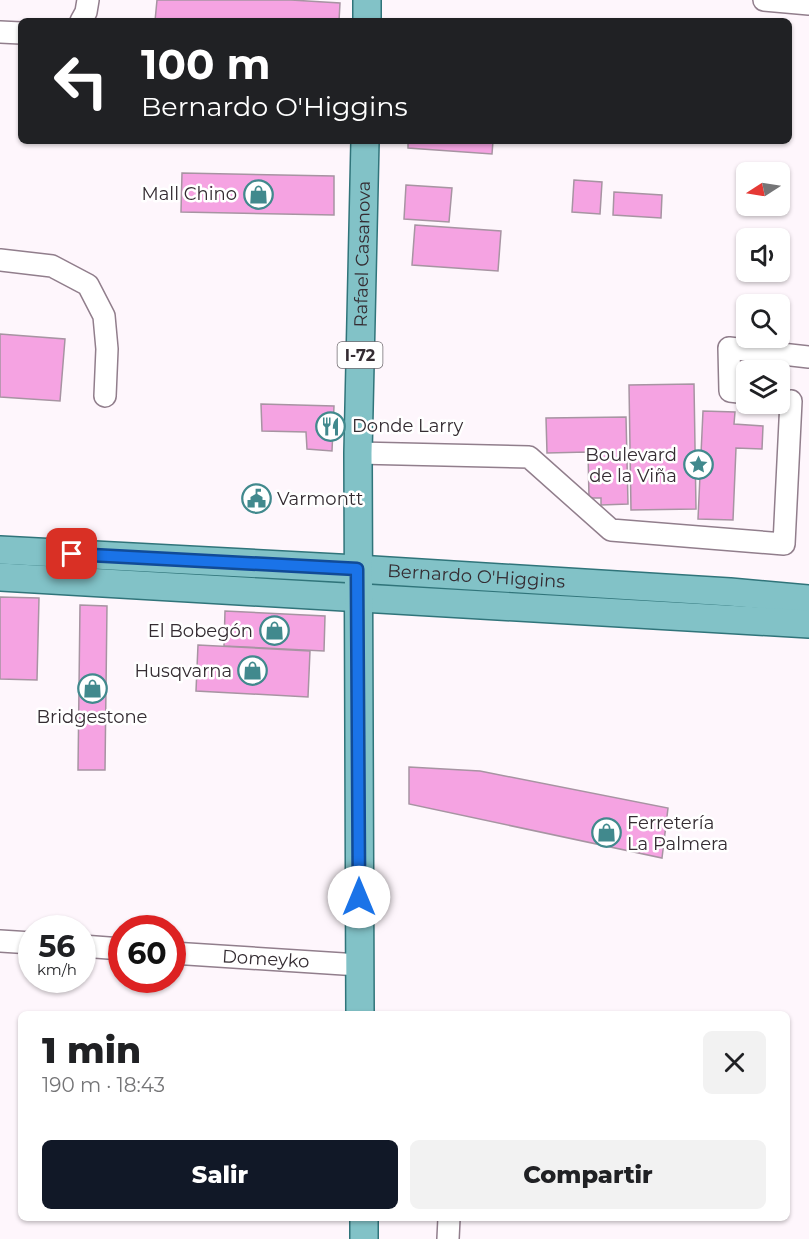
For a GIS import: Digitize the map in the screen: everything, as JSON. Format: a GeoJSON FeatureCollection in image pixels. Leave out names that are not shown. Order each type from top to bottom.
{"type":"FeatureCollection","features":[{"type":"Feature","properties":{"kind":"main road"},"geometry":{"type":"LineString","coordinates":[[366,0],[366,18]]}},
{"type":"Feature","properties":{"kind":"main road","name":"Rafael Casanova"},"geometry":{"type":"LineString","coordinates":[[360,1011],[357,569],[365,144]]}},
{"type":"Feature","properties":{"kind":"main road","name":"Bernardo O'Higgins"},"geometry":{"type":"LineString","coordinates":[[0,550],[357,569],[809,599]]}},
{"type":"Feature","properties":{"kind":"main road","name":"Bernardo O'Higgins"},"geometry":{"type":"LineString","coordinates":[[0,577],[809,624]]}},
{"type":"Feature","properties":{"kind":"main road"},"geometry":{"type":"LineString","coordinates":[[364,1221],[364,1239]]}},
{"type":"Feature","properties":{"kind":"street"},"geometry":{"type":"LineString","coordinates":[[83,18],[88,0]]}},
{"type":"Feature","properties":{"kind":"street"},"geometry":{"type":"LineString","coordinates":[[764,0],[809,4]]}},
{"type":"Feature","properties":{"kind":"street"},"geometry":{"type":"LineString","coordinates":[[0,32],[18,33]]}},
{"type":"Feature","properties":{"kind":"street"},"geometry":{"type":"LineString","coordinates":[[0,261],[52,266],[88,285],[104,316],[107,349],[105,396]]}},
{"type":"Feature","properties":{"kind":"street"},"geometry":{"type":"LineString","coordinates":[[736,392],[730,391],[729,348],[809,357]]}},
{"type":"Feature","properties":{"kind":"street"},"geometry":{"type":"LineString","coordinates":[[358,453],[529,457],[611,531],[784,544],[793,401]]}},
{"type":"Feature","properties":{"kind":"street"},"geometry":{"type":"LineString","coordinates":[[0,941],[18,942]]}},
{"type":"Feature","properties":{"kind":"street","name":"Domeyko"},"geometry":{"type":"LineString","coordinates":[[186,954],[359,966]]}},
{"type":"Feature","properties":{"kind":"street"},"geometry":{"type":"LineString","coordinates":[[448,1239],[449,1221]]}},
{"type":"Feature","properties":{"kind":"building"},"geometry":{"type":"Polygon","coordinates":[[[157,0],[291,0],[340,3],[339,18],[155,18],[157,0]]]}},
{"type":"Feature","properties":{"kind":"building"},"geometry":{"type":"Polygon","coordinates":[[[408,144],[493,144],[492,154],[408,148],[408,144]]]}},
{"type":"Feature","properties":{"kind":"building","name":"Mall Chino"},"geometry":{"type":"Polygon","coordinates":[[[182,173],[334,176],[334,215],[181,212],[182,173]]]}},
{"type":"Feature","properties":{"kind":"building"},"geometry":{"type":"Polygon","coordinates":[[[574,180],[602,182],[600,214],[572,212],[574,180]]]}},
{"type":"Feature","properties":{"kind":"building"},"geometry":{"type":"Polygon","coordinates":[[[406,185],[452,188],[449,222],[404,219],[406,185]]]}},
{"type":"Feature","properties":{"kind":"building"},"geometry":{"type":"Polygon","coordinates":[[[614,192],[662,195],[661,218],[613,215],[614,192]]]}},
{"type":"Feature","properties":{"kind":"building"},"geometry":{"type":"Polygon","coordinates":[[[415,225],[501,231],[498,271],[412,265],[415,225]]]}},
{"type":"Feature","properties":{"kind":"building"},"geometry":{"type":"Polygon","coordinates":[[[0,334],[65,339],[60,401],[0,397],[0,334]]]}},
{"type":"Feature","properties":{"kind":"building"},"geometry":{"type":"Polygon","coordinates":[[[694,384],[696,509],[631,510],[629,385],[694,384]]]}},
{"type":"Feature","properties":{"kind":"building"},"geometry":{"type":"Polygon","coordinates":[[[261,404],[334,406],[332,451],[307,449],[306,432],[262,431],[261,404]]]}},
{"type":"Feature","properties":{"kind":"building"},"geometry":{"type":"Polygon","coordinates":[[[703,411],[735,412],[734,424],[763,426],[762,449],[736,448],[733,520],[698,519],[703,411]]]}},
{"type":"Feature","properties":{"kind":"building"},"geometry":{"type":"Polygon","coordinates":[[[626,417],[628,504],[601,505],[601,498],[589,498],[588,452],[547,453],[546,418],[626,417]]]}},
{"type":"Feature","properties":{"kind":"building"},"geometry":{"type":"Polygon","coordinates":[[[0,597],[39,598],[37,680],[0,679],[0,597]]]}},
{"type":"Feature","properties":{"kind":"building","name":"Bridgestone"},"geometry":{"type":"Polygon","coordinates":[[[80,605],[107,606],[105,770],[78,770],[80,605]]]}},
{"type":"Feature","properties":{"kind":"building","name":"El Bobegón"},"geometry":{"type":"Polygon","coordinates":[[[225,611],[325,616],[324,651],[224,646],[225,611]]]}},
{"type":"Feature","properties":{"kind":"building","name":"Husqvarna"},"geometry":{"type":"Polygon","coordinates":[[[198,645],[310,651],[308,697],[196,691],[198,645]]]}},
{"type":"Feature","properties":{"kind":"building","name":"Ferretería La Palmera"},"geometry":{"type":"Polygon","coordinates":[[[409,767],[480,771],[668,808],[662,858],[409,804],[409,767]]]}},
{"type":"Feature","properties":{"kind":"place","name":"Mall Chino"},"geometry":{"type":"Point","coordinates":[258,194]}},
{"type":"Feature","properties":{"kind":"place","name":"Donde Larry"},"geometry":{"type":"Point","coordinates":[331,426]}},
{"type":"Feature","properties":{"kind":"place","name":"Boulevard de la Viña"},"geometry":{"type":"Point","coordinates":[698,465]}},
{"type":"Feature","properties":{"kind":"place","name":"Varmontt"},"geometry":{"type":"Point","coordinates":[256,499]}},
{"type":"Feature","properties":{"kind":"place","name":"El Bobegón"},"geometry":{"type":"Point","coordinates":[274,631]}},
{"type":"Feature","properties":{"kind":"place","name":"Husqvarna"},"geometry":{"type":"Point","coordinates":[253,671]}},
{"type":"Feature","properties":{"kind":"place","name":"Bridgestone"},"geometry":{"type":"Point","coordinates":[92,688]}},
{"type":"Feature","properties":{"kind":"place","name":"Ferretería La Palmera"},"geometry":{"type":"Point","coordinates":[606,833]}},
{"type":"Feature","properties":{"kind":"route"},"geometry":{"type":"LineString","coordinates":[[72,554],[357,569],[359,897]]}}]}
